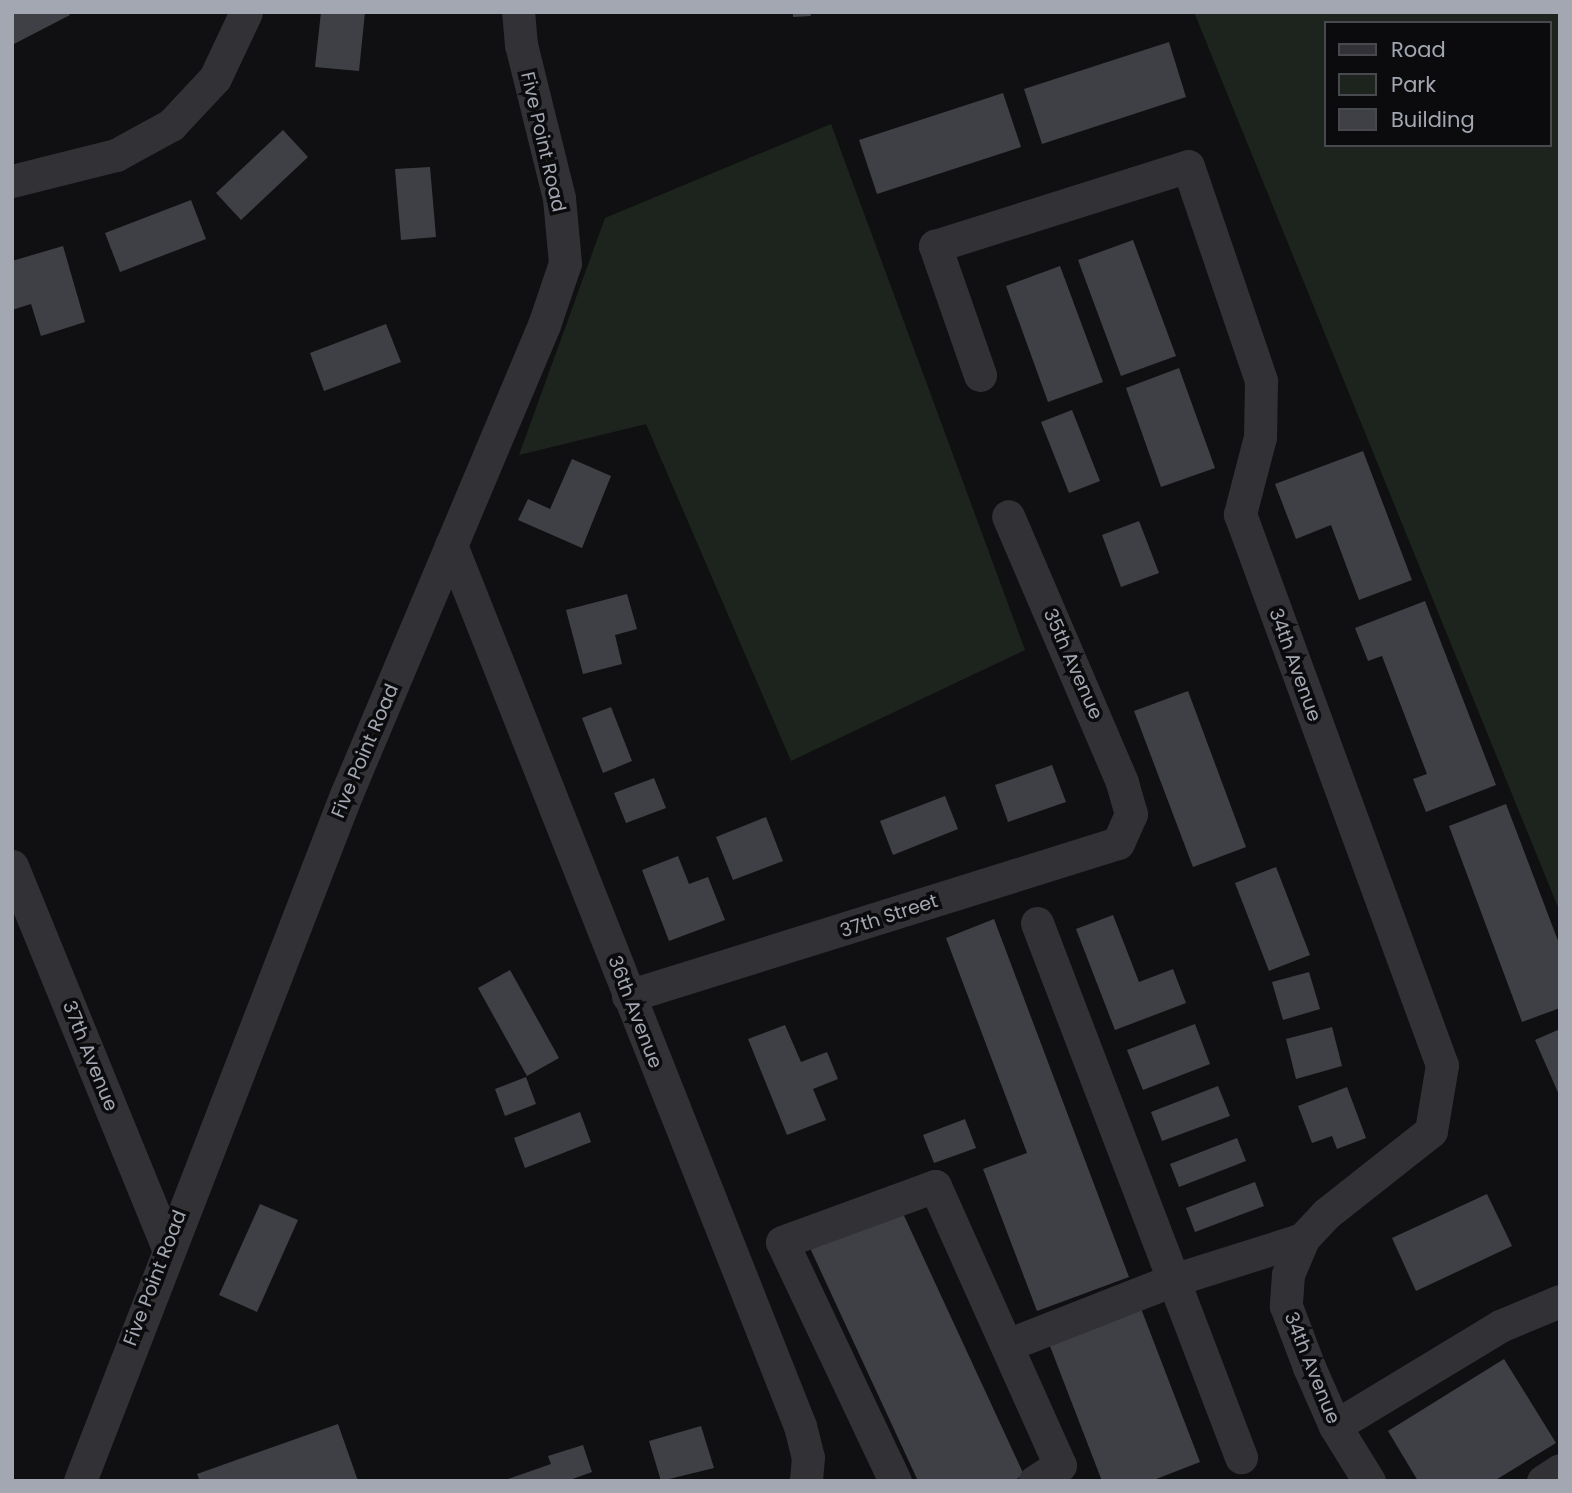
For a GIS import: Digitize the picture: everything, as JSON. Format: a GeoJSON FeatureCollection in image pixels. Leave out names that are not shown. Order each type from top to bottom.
{"type":"FeatureCollection","features":[{"type":"Feature","properties":{"kind":"street"},"geometry":{"type":"LineString","coordinates":[[12,181],[116,155],[171,125],[215,78],[246,12]]}},
{"type":"Feature","properties":{"kind":"street","name":"Five Point Road"},"geometry":{"type":"LineString","coordinates":[[80,1481],[167,1246],[346,795],[544,325],[565,263],[559,198],[521,45],[518,12]]}},
{"type":"Feature","properties":{"kind":"street","name":"34th Avenue"},"geometry":{"type":"LineString","coordinates":[[981,375],[934,246],[1188,166],[1261,381],[1261,437],[1240,514],[1441,1065],[1431,1131],[1326,1214],[1303,1239],[1288,1274],[1286,1306],[1335,1426],[1369,1481]]}},
{"type":"Feature","properties":{"kind":"street","name":"35th Avenue"},"geometry":{"type":"LineString","coordinates":[[1008,516],[1099,722],[1131,814]]}},
{"type":"Feature","properties":{"kind":"street","name":"36th Avenue"},"geometry":{"type":"LineString","coordinates":[[451,545],[800,1426],[808,1457],[806,1481]]}},
{"type":"Feature","properties":{"kind":"street","name":"37th Street"},"geometry":{"type":"LineString","coordinates":[[628,996],[1088,855],[1118,843],[1131,814]]}},
{"type":"Feature","properties":{"kind":"street","name":"37th Avenue"},"geometry":{"type":"LineString","coordinates":[[12,866],[167,1246]]}},
{"type":"Feature","properties":{"kind":"street"},"geometry":{"type":"LineString","coordinates":[[1037,922],[1241,1457]]}},
{"type":"Feature","properties":{"kind":"street"},"geometry":{"type":"LineString","coordinates":[[895,1481],[782,1242],[935,1186],[1060,1465],[1035,1481]]}},
{"type":"Feature","properties":{"kind":"street"},"geometry":{"type":"LineString","coordinates":[[1007,1345],[1173,1280],[1303,1239]]}},
{"type":"Feature","properties":{"kind":"street"},"geometry":{"type":"LineString","coordinates":[[1335,1426],[1500,1326],[1560,1301]]}},
{"type":"Feature","properties":{"kind":"street"},"geometry":{"type":"LineString","coordinates":[[1543,1481],[1560,1470]]}},
{"type":"Feature","properties":{"kind":"green space"},"geometry":{"type":"Polygon","coordinates":[[[1194,12],[1560,12],[1560,912],[1194,12]]]}},
{"type":"Feature","properties":{"kind":"green space"},"geometry":{"type":"Polygon","coordinates":[[[831,124],[1025,650],[791,761],[646,424],[519,455],[605,218],[831,124]]]}},
{"type":"Feature","properties":{"kind":"building"},"geometry":{"type":"Polygon","coordinates":[[[12,12],[68,12],[70,15],[12,45],[12,12]]]}},
{"type":"Feature","properties":{"kind":"building"},"geometry":{"type":"Polygon","coordinates":[[[321,12],[365,12],[359,71],[315,67],[321,12]]]}},
{"type":"Feature","properties":{"kind":"building"},"geometry":{"type":"Polygon","coordinates":[[[793,12],[810,12],[811,16],[793,17],[793,12]]]}},
{"type":"Feature","properties":{"kind":"building"},"geometry":{"type":"Polygon","coordinates":[[[1169,42],[1186,97],[1042,144],[1024,89],[1169,42]]]}},
{"type":"Feature","properties":{"kind":"building"},"geometry":{"type":"Polygon","coordinates":[[[1003,93],[1021,147],[877,194],[859,140],[1003,93]]]}},
{"type":"Feature","properties":{"kind":"building"},"geometry":{"type":"Polygon","coordinates":[[[283,130],[308,157],[241,220],[216,193],[283,130]]]}},
{"type":"Feature","properties":{"kind":"building"},"geometry":{"type":"Polygon","coordinates":[[[430,167],[436,237],[401,240],[395,169],[430,167]]]}},
{"type":"Feature","properties":{"kind":"building"},"geometry":{"type":"Polygon","coordinates":[[[191,200],[206,239],[120,272],[105,233],[191,200]]]}},
{"type":"Feature","properties":{"kind":"building"},"geometry":{"type":"Polygon","coordinates":[[[1133,240],[1176,356],[1121,376],[1078,260],[1133,240]]]}},
{"type":"Feature","properties":{"kind":"building"},"geometry":{"type":"Polygon","coordinates":[[[63,246],[85,322],[41,336],[31,304],[12,310],[12,261],[63,246]]]}},
{"type":"Feature","properties":{"kind":"building"},"geometry":{"type":"Polygon","coordinates":[[[1060,266],[1103,382],[1048,402],[1006,286],[1060,266]]]}},
{"type":"Feature","properties":{"kind":"building"},"geometry":{"type":"Polygon","coordinates":[[[386,324],[401,362],[324,391],[310,353],[386,324]]]}},
{"type":"Feature","properties":{"kind":"building"},"geometry":{"type":"Polygon","coordinates":[[[1179,368],[1215,468],[1161,487],[1126,388],[1179,368]]]}},
{"type":"Feature","properties":{"kind":"building"},"geometry":{"type":"Polygon","coordinates":[[[1072,410],[1100,481],[1069,493],[1041,422],[1072,410]]]}},
{"type":"Feature","properties":{"kind":"building"},"geometry":{"type":"Polygon","coordinates":[[[1363,451],[1412,580],[1359,600],[1331,525],[1296,539],[1275,484],[1363,451]]]}},
{"type":"Feature","properties":{"kind":"building"},"geometry":{"type":"Polygon","coordinates":[[[572,459],[611,476],[582,548],[518,520],[528,499],[550,509],[572,459]]]}},
{"type":"Feature","properties":{"kind":"building"},"geometry":{"type":"Polygon","coordinates":[[[1139,521],[1159,573],[1121,587],[1102,535],[1139,521]]]}},
{"type":"Feature","properties":{"kind":"building"},"geometry":{"type":"Polygon","coordinates":[[[627,594],[637,629],[615,635],[622,664],[583,674],[566,610],[627,594]]]}},
{"type":"Feature","properties":{"kind":"building"},"geometry":{"type":"Polygon","coordinates":[[[1425,601],[1496,785],[1426,812],[1413,779],[1427,774],[1382,656],[1368,661],[1355,628],[1425,601]]]}},
{"type":"Feature","properties":{"kind":"building"},"geometry":{"type":"Polygon","coordinates":[[[1188,691],[1246,847],[1193,867],[1134,711],[1188,691]]]}},
{"type":"Feature","properties":{"kind":"building"},"geometry":{"type":"Polygon","coordinates":[[[611,707],[632,761],[603,773],[582,718],[611,707]]]}},
{"type":"Feature","properties":{"kind":"building"},"geometry":{"type":"Polygon","coordinates":[[[1052,765],[1066,802],[1008,822],[995,785],[1052,765]]]}},
{"type":"Feature","properties":{"kind":"building"},"geometry":{"type":"Polygon","coordinates":[[[654,778],[666,808],[626,823],[614,793],[654,778]]]}},
{"type":"Feature","properties":{"kind":"building"},"geometry":{"type":"Polygon","coordinates":[[[945,796],[958,829],[893,855],[880,821],[945,796]]]}},
{"type":"Feature","properties":{"kind":"building"},"geometry":{"type":"Polygon","coordinates":[[[1506,804],[1560,946],[1560,1008],[1522,1022],[1449,826],[1506,804]]]}},
{"type":"Feature","properties":{"kind":"building"},"geometry":{"type":"Polygon","coordinates":[[[766,817],[783,861],[733,880],[716,837],[766,817]]]}},
{"type":"Feature","properties":{"kind":"building"},"geometry":{"type":"Polygon","coordinates":[[[678,856],[689,884],[708,877],[725,920],[669,941],[642,870],[678,856]]]}},
{"type":"Feature","properties":{"kind":"building"},"geometry":{"type":"Polygon","coordinates":[[[1276,867],[1310,955],[1269,971],[1235,883],[1276,867]]]}},
{"type":"Feature","properties":{"kind":"building"},"geometry":{"type":"Polygon","coordinates":[[[1113,915],[1139,982],[1173,969],[1186,1003],[1115,1030],[1076,929],[1113,915]]]}},
{"type":"Feature","properties":{"kind":"building"},"geometry":{"type":"Polygon","coordinates":[[[994,919],[1129,1277],[1037,1311],[983,1169],[1027,1153],[946,938],[994,919]]]}},
{"type":"Feature","properties":{"kind":"building"},"geometry":{"type":"Polygon","coordinates":[[[510,970],[559,1058],[527,1076],[478,988],[510,970]]]}},
{"type":"Feature","properties":{"kind":"building"},"geometry":{"type":"Polygon","coordinates":[[[1309,972],[1320,1009],[1283,1020],[1272,982],[1309,972]]]}},
{"type":"Feature","properties":{"kind":"building"},"geometry":{"type":"Polygon","coordinates":[[[1195,1024],[1210,1064],[1143,1090],[1127,1050],[1195,1024]]]}},
{"type":"Feature","properties":{"kind":"building"},"geometry":{"type":"Polygon","coordinates":[[[785,1025],[801,1062],[827,1052],[838,1079],[813,1089],[826,1120],[787,1135],[748,1039],[785,1025]]]}},
{"type":"Feature","properties":{"kind":"building"},"geometry":{"type":"Polygon","coordinates":[[[1332,1027],[1342,1066],[1296,1079],[1286,1039],[1332,1027]]]}},
{"type":"Feature","properties":{"kind":"building"},"geometry":{"type":"Polygon","coordinates":[[[1560,1029],[1560,1097],[1535,1040],[1560,1029]]]}},
{"type":"Feature","properties":{"kind":"building"},"geometry":{"type":"Polygon","coordinates":[[[526,1077],[536,1104],[505,1116],[495,1089],[526,1077]]]}},
{"type":"Feature","properties":{"kind":"building"},"geometry":{"type":"Polygon","coordinates":[[[1218,1086],[1230,1116],[1162,1141],[1151,1112],[1218,1086]]]}},
{"type":"Feature","properties":{"kind":"building"},"geometry":{"type":"Polygon","coordinates":[[[1347,1087],[1366,1138],[1337,1149],[1332,1136],[1312,1143],[1298,1106],[1347,1087]]]}},
{"type":"Feature","properties":{"kind":"building"},"geometry":{"type":"Polygon","coordinates":[[[580,1112],[591,1142],[525,1168],[514,1138],[580,1112]]]}},
{"type":"Feature","properties":{"kind":"building"},"geometry":{"type":"Polygon","coordinates":[[[965,1119],[976,1148],[934,1163],[923,1135],[965,1119]]]}},
{"type":"Feature","properties":{"kind":"building"},"geometry":{"type":"Polygon","coordinates":[[[1237,1138],[1246,1161],[1179,1187],[1170,1164],[1237,1138]]]}},
{"type":"Feature","properties":{"kind":"building"},"geometry":{"type":"Polygon","coordinates":[[[1255,1182],[1264,1206],[1195,1232],[1186,1208],[1255,1182]]]}},
{"type":"Feature","properties":{"kind":"building"},"geometry":{"type":"Polygon","coordinates":[[[1487,1194],[1512,1246],[1416,1291],[1392,1238],[1487,1194]]]}},
{"type":"Feature","properties":{"kind":"building"},"geometry":{"type":"Polygon","coordinates":[[[260,1204],[298,1220],[257,1312],[219,1295],[260,1204]]]}},
{"type":"Feature","properties":{"kind":"building"},"geometry":{"type":"Polygon","coordinates":[[[900,1207],[1024,1475],[1013,1481],[918,1481],[810,1248],[900,1207]]]}},
{"type":"Feature","properties":{"kind":"building"},"geometry":{"type":"Polygon","coordinates":[[[1140,1306],[1200,1462],[1151,1481],[1102,1481],[1048,1341],[1140,1306]]]}},
{"type":"Feature","properties":{"kind":"building"},"geometry":{"type":"Polygon","coordinates":[[[1504,1359],[1556,1443],[1494,1481],[1418,1481],[1388,1431],[1504,1359]]]}},
{"type":"Feature","properties":{"kind":"building"},"geometry":{"type":"Polygon","coordinates":[[[338,1424],[358,1481],[200,1481],[197,1474],[338,1424]]]}},
{"type":"Feature","properties":{"kind":"building"},"geometry":{"type":"Polygon","coordinates":[[[701,1426],[714,1468],[661,1481],[649,1441],[701,1426]]]}},
{"type":"Feature","properties":{"kind":"building"},"geometry":{"type":"Polygon","coordinates":[[[583,1445],[592,1472],[567,1481],[502,1481],[551,1464],[548,1456],[583,1445]]]}}]}
